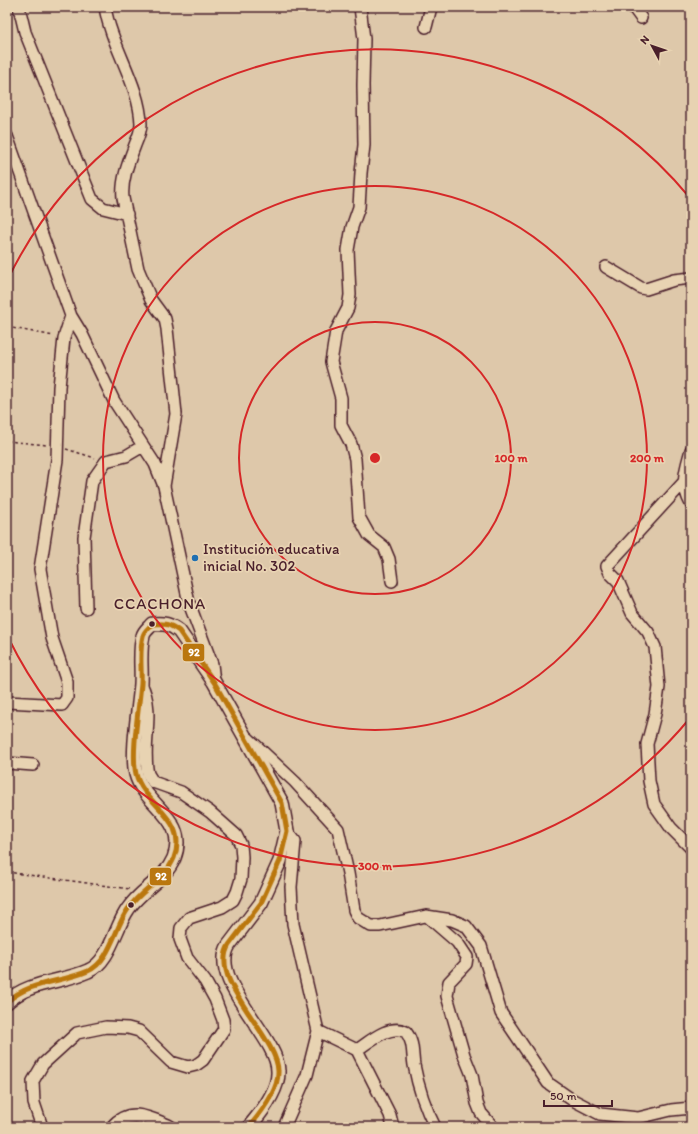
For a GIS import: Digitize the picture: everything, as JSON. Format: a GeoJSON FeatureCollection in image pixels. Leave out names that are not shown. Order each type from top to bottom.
{"type":"FeatureCollection","features":[{"type":"Feature","properties":{"kind":"main road"},"geometry":{"type":"LineString","coordinates":[[7,1002],[22,991],[89,971],[101,961],[128,907],[167,871],[174,856],[176,838],[174,825],[141,787],[136,774],[135,757],[141,684],[140,650],[144,634],[152,624],[164,623],[172,626],[179,631],[214,682],[282,803],[287,831],[280,861],[261,903],[229,945],[225,951],[223,959],[226,973],[243,1006],[275,1056],[278,1071],[273,1092],[260,1114],[249,1127]]}},
{"type":"Feature","properties":{"kind":"main road"},"geometry":{"type":"LineString","coordinates":[[114,1127],[118,1122],[129,1116],[141,1115],[170,1127]]}},
{"type":"Feature","properties":{"kind":"street"},"geometry":{"type":"LineString","coordinates":[[19,7],[25,32],[92,199],[103,208],[127,214]]}},
{"type":"Feature","properties":{"kind":"street"},"geometry":{"type":"LineString","coordinates":[[105,7],[108,24],[138,102],[141,124],[139,135],[122,188],[127,214],[138,269],[151,300],[165,319],[167,329],[176,414],[164,486]]}},
{"type":"Feature","properties":{"kind":"street"},"geometry":{"type":"LineString","coordinates":[[360,7],[364,39],[362,85],[364,145],[360,174],[359,207],[352,227],[348,250],[350,295],[348,308],[336,331],[331,362],[341,398],[341,425],[351,444],[355,459],[359,518],[369,535],[384,547],[389,559],[392,580]]}},
{"type":"Feature","properties":{"kind":"street"},"geometry":{"type":"LineString","coordinates":[[426,27],[431,7]]}},
{"type":"Feature","properties":{"kind":"street"},"geometry":{"type":"LineString","coordinates":[[633,7],[641,18]]}},
{"type":"Feature","properties":{"kind":"street"},"geometry":{"type":"LineString","coordinates":[[7,136],[71,316],[82,334],[114,401],[155,464],[164,486],[189,603],[212,664],[214,682]]}},
{"type":"Feature","properties":{"kind":"street"},"geometry":{"type":"LineString","coordinates":[[606,267],[641,288],[646,289],[674,280],[691,278]]}},
{"type":"Feature","properties":{"kind":"street"},"geometry":{"type":"LineString","coordinates":[[7,702],[62,705],[67,698],[67,682],[54,645],[40,569],[42,548],[57,460],[59,387],[64,338],[71,316]]}},
{"type":"Feature","properties":{"kind":"street"},"geometry":{"type":"LineString","coordinates":[[86,608],[84,537],[92,481],[106,461],[126,456],[143,446]]}},
{"type":"Feature","properties":{"kind":"street"},"geometry":{"type":"LineString","coordinates":[[691,450],[684,482],[684,489],[691,504]]}},
{"type":"Feature","properties":{"kind":"street"},"geometry":{"type":"LineString","coordinates":[[684,482],[607,566],[610,573],[618,581],[632,613],[648,632],[655,647],[659,687],[656,714],[647,744],[649,781],[654,804],[671,828],[691,848]]}},
{"type":"Feature","properties":{"kind":"street"},"geometry":{"type":"LineString","coordinates":[[42,1127],[34,1103],[33,1081],[43,1064],[77,1033],[106,1027],[134,1030],[144,1035],[157,1051],[171,1062],[188,1066],[196,1065],[203,1060],[224,1029],[223,1020],[215,999],[182,948],[181,928],[189,918],[222,907],[233,900],[241,879],[241,845],[236,835],[210,812],[181,792],[154,782],[148,774],[147,706],[146,694],[141,684]]}},
{"type":"Feature","properties":{"kind":"street"},"geometry":{"type":"LineString","coordinates":[[241,732],[296,782],[338,829],[348,873],[354,910],[358,918],[371,926],[380,926],[426,916],[452,920],[466,926],[481,946],[501,1013],[548,1083],[571,1099],[600,1114],[638,1118],[671,1110],[691,1108]]}},
{"type":"Feature","properties":{"kind":"street"},"geometry":{"type":"LineString","coordinates":[[7,763],[33,765]]}},
{"type":"Feature","properties":{"kind":"street"},"geometry":{"type":"LineString","coordinates":[[284,1127],[307,1075],[318,1031],[293,924],[291,887],[295,841],[287,831]]}},
{"type":"Feature","properties":{"kind":"street"},"geometry":{"type":"LineString","coordinates":[[426,916],[458,942],[467,957],[466,964],[448,982],[447,996],[464,1055],[472,1075],[477,1104],[481,1113],[493,1127]]}},
{"type":"Feature","properties":{"kind":"street"},"geometry":{"type":"LineString","coordinates":[[357,1050],[382,1034],[397,1030],[406,1032],[412,1044],[414,1064],[426,1108],[435,1127]]}},
{"type":"Feature","properties":{"kind":"street"},"geometry":{"type":"LineString","coordinates":[[318,1031],[357,1050],[390,1115],[392,1127]]}},
{"type":"Feature","properties":{"kind":"path"},"geometry":{"type":"LineString","coordinates":[[7,327],[64,338]]}},
{"type":"Feature","properties":{"kind":"path"},"geometry":{"type":"LineString","coordinates":[[7,872],[145,891]]}},
{"type":"Feature","properties":{"kind":"transit line","name":"92"},"geometry":{"type":"LineString","coordinates":[[7,1002],[25,990],[78,975],[96,966],[107,952],[123,916],[133,902],[159,879],[170,866],[174,858],[177,844],[176,832],[171,822],[147,795],[141,785],[136,774],[134,754],[141,684],[141,654],[143,636],[145,631],[152,624],[170,625],[179,631],[214,682],[282,803],[287,831],[280,861],[261,903],[229,945],[225,959],[227,975],[275,1057],[278,1071],[278,1078],[272,1093],[264,1108],[249,1127]]}},
{"type":"Feature","properties":{"kind":"place","name":"Institución educativa inicial No. 302"},"geometry":{"type":"Point","coordinates":[195,558]}},
{"type":"Feature","properties":{"kind":"district","name":"CCACHONA"},"geometry":{"type":"Point","coordinates":[160,603]}}]}
